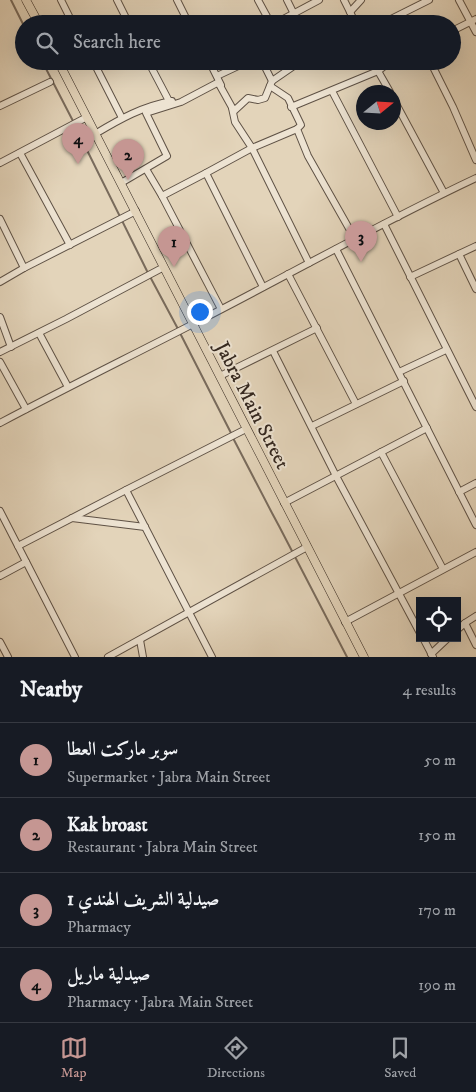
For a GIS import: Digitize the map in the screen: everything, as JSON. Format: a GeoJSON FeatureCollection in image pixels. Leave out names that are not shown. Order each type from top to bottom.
{"type":"FeatureCollection","features":[{"type":"Feature","properties":{"kind":"main road"},"geometry":{"type":"LineString","coordinates":[[26,0],[34,15]]}},
{"type":"Feature","properties":{"kind":"main road","name":"Jabra Main Street"},"geometry":{"type":"LineString","coordinates":[[63,70],[364,657]]}},
{"type":"Feature","properties":{"kind":"street"},"geometry":{"type":"LineString","coordinates":[[61,0],[69,15]]}},
{"type":"Feature","properties":{"kind":"street"},"geometry":{"type":"LineString","coordinates":[[117,0],[124,15]]}},
{"type":"Feature","properties":{"kind":"street"},"geometry":{"type":"LineString","coordinates":[[176,0],[184,15]]}},
{"type":"Feature","properties":{"kind":"street"},"geometry":{"type":"LineString","coordinates":[[258,0],[267,15]]}},
{"type":"Feature","properties":{"kind":"street"},"geometry":{"type":"LineString","coordinates":[[287,0],[294,14],[319,0]]}},
{"type":"Feature","properties":{"kind":"street"},"geometry":{"type":"LineString","coordinates":[[344,0],[352,15]]}},
{"type":"Feature","properties":{"kind":"street"},"geometry":{"type":"LineString","coordinates":[[350,12],[361,0]]}},
{"type":"Feature","properties":{"kind":"street"},"geometry":{"type":"LineString","coordinates":[[399,15],[429,0]]}},
{"type":"Feature","properties":{"kind":"street"},"geometry":{"type":"LineString","coordinates":[[459,0],[473,20],[476,32]]}},
{"type":"Feature","properties":{"kind":"street"},"geometry":{"type":"LineString","coordinates":[[461,26],[473,20]]}},
{"type":"Feature","properties":{"kind":"street"},"geometry":{"type":"LineString","coordinates":[[98,70],[122,118]]}},
{"type":"Feature","properties":{"kind":"street"},"geometry":{"type":"LineString","coordinates":[[153,70],[169,101]]}},
{"type":"Feature","properties":{"kind":"street"},"geometry":{"type":"LineString","coordinates":[[213,70],[234,111],[235,122],[252,148],[309,263]]}},
{"type":"Feature","properties":{"kind":"street"},"geometry":{"type":"LineString","coordinates":[[96,134],[122,118],[142,109],[169,101],[181,100],[232,70]]}},
{"type":"Feature","properties":{"kind":"street"},"geometry":{"type":"LineString","coordinates":[[162,196],[252,148],[297,129],[301,125],[288,98],[271,84],[266,70]]}},
{"type":"Feature","properties":{"kind":"street"},"geometry":{"type":"LineString","coordinates":[[234,111],[248,98],[258,100],[265,98],[271,84],[289,70]]}},
{"type":"Feature","properties":{"kind":"street"},"geometry":{"type":"LineString","coordinates":[[434,70],[476,160]]}},
{"type":"Feature","properties":{"kind":"street"},"geometry":{"type":"LineString","coordinates":[[291,107],[378,71],[386,85]]}},
{"type":"Feature","properties":{"kind":"street"},"geometry":{"type":"LineString","coordinates":[[0,106],[50,82]]}},
{"type":"Feature","properties":{"kind":"street"},"geometry":{"type":"LineString","coordinates":[[167,156],[146,113],[181,100],[217,83],[234,111]]}},
{"type":"Feature","properties":{"kind":"street"},"geometry":{"type":"LineString","coordinates":[[332,91],[398,217]]}},
{"type":"Feature","properties":{"kind":"street"},"geometry":{"type":"LineString","coordinates":[[142,109],[146,113],[167,156]]}},
{"type":"Feature","properties":{"kind":"street"},"geometry":{"type":"LineString","coordinates":[[401,113],[444,193]]}},
{"type":"Feature","properties":{"kind":"street"},"geometry":{"type":"LineString","coordinates":[[0,162],[87,117]]}},
{"type":"Feature","properties":{"kind":"street"},"geometry":{"type":"LineString","coordinates":[[297,129],[308,156],[355,239]]}},
{"type":"Feature","properties":{"kind":"street"},"geometry":{"type":"LineString","coordinates":[[20,153],[70,245]]}},
{"type":"Feature","properties":{"kind":"street"},"geometry":{"type":"LineString","coordinates":[[121,183],[167,156]]}},
{"type":"Feature","properties":{"kind":"street"},"geometry":{"type":"LineString","coordinates":[[146,168],[221,309]]}},
{"type":"Feature","properties":{"kind":"street"},"geometry":{"type":"LineString","coordinates":[[206,174],[263,287]]}},
{"type":"Feature","properties":{"kind":"street"},"geometry":{"type":"LineString","coordinates":[[0,423],[194,324],[336,248],[444,193],[476,179]]}},
{"type":"Feature","properties":{"kind":"street"},"geometry":{"type":"LineString","coordinates":[[0,282],[136,211]]}},
{"type":"Feature","properties":{"kind":"street"},"geometry":{"type":"LineString","coordinates":[[0,222],[24,268]]}},
{"type":"Feature","properties":{"kind":"street"},"geometry":{"type":"LineString","coordinates":[[384,224],[446,350],[475,404]]}},
{"type":"Feature","properties":{"kind":"street"},"geometry":{"type":"LineString","coordinates":[[410,277],[476,246]]}},
{"type":"Feature","properties":{"kind":"street"},"geometry":{"type":"LineString","coordinates":[[336,248],[476,525]]}},
{"type":"Feature","properties":{"kind":"street"},"geometry":{"type":"LineString","coordinates":[[459,254],[476,289]]}},
{"type":"Feature","properties":{"kind":"street"},"geometry":{"type":"LineString","coordinates":[[0,352],[164,267]]}},
{"type":"Feature","properties":{"kind":"street"},"geometry":{"type":"LineString","coordinates":[[288,274],[356,404]]}},
{"type":"Feature","properties":{"kind":"street"},"geometry":{"type":"LineString","coordinates":[[0,317],[11,347]]}},
{"type":"Feature","properties":{"kind":"street"},"geometry":{"type":"LineString","coordinates":[[220,376],[317,328]]}},
{"type":"Feature","properties":{"kind":"street"},"geometry":{"type":"LineString","coordinates":[[39,333],[68,387]]}},
{"type":"Feature","properties":{"kind":"street"},"geometry":{"type":"LineString","coordinates":[[399,372],[446,350]]}},
{"type":"Feature","properties":{"kind":"street"},"geometry":{"type":"LineString","coordinates":[[272,351],[336,476],[416,625]]}},
{"type":"Feature","properties":{"kind":"street"},"geometry":{"type":"LineString","coordinates":[[0,362],[26,409]]}},
{"type":"Feature","properties":{"kind":"street"},"geometry":{"type":"LineString","coordinates":[[312,426],[404,381]]}},
{"type":"Feature","properties":{"kind":"street"},"geometry":{"type":"LineString","coordinates":[[284,503],[427,428]]}},
{"type":"Feature","properties":{"kind":"street"},"geometry":{"type":"LineString","coordinates":[[18,546],[246,429]]}},
{"type":"Feature","properties":{"kind":"street"},"geometry":{"type":"LineString","coordinates":[[381,452],[443,569]]}},
{"type":"Feature","properties":{"kind":"street"},"geometry":{"type":"LineString","coordinates":[[459,492],[476,483]]}},
{"type":"Feature","properties":{"kind":"street"},"geometry":{"type":"LineString","coordinates":[[126,490],[212,657]]}},
{"type":"Feature","properties":{"kind":"street"},"geometry":{"type":"LineString","coordinates":[[0,511],[74,657]]}},
{"type":"Feature","properties":{"kind":"street"},"geometry":{"type":"LineString","coordinates":[[70,518],[145,527]]}},
{"type":"Feature","properties":{"kind":"street"},"geometry":{"type":"LineString","coordinates":[[108,657],[307,547]]}},
{"type":"Feature","properties":{"kind":"street"},"geometry":{"type":"LineString","coordinates":[[346,622],[476,552]]}},
{"type":"Feature","properties":{"kind":"street"},"geometry":{"type":"LineString","coordinates":[[0,576],[26,562]]}},
{"type":"Feature","properties":{"kind":"street"},"geometry":{"type":"LineString","coordinates":[[461,626],[476,616]]}},
{"type":"Feature","properties":{"kind":"street"},"geometry":{"type":"LineString","coordinates":[[465,623],[476,645]]}},
{"type":"Feature","properties":{"kind":"street"},"geometry":{"type":"LineString","coordinates":[[140,640],[143,657]]}},
{"type":"Feature","properties":{"kind":"street"},"geometry":{"type":"LineString","coordinates":[[0,642],[8,657]]}},
{"type":"Feature","properties":{"kind":"street"},"geometry":{"type":"LineString","coordinates":[[425,642],[432,656],[444,642]]}},
{"type":"Feature","properties":{"kind":"waterway"},"geometry":{"type":"LineString","coordinates":[[11,0],[18,15]]}},
{"type":"Feature","properties":{"kind":"waterway"},"geometry":{"type":"LineString","coordinates":[[47,70],[73,121]]}},
{"type":"Feature","properties":{"kind":"waterway"},"geometry":{"type":"LineString","coordinates":[[75,126],[178,329]]}},
{"type":"Feature","properties":{"kind":"waterway"},"geometry":{"type":"LineString","coordinates":[[180,333],[231,433]]}},
{"type":"Feature","properties":{"kind":"waterway"},"geometry":{"type":"LineString","coordinates":[[233,438],[347,657]]}},
{"type":"Feature","properties":{"kind":"place","name":"صيدلية ماريل"},"geometry":{"type":"Point","coordinates":[78,164]}},
{"type":"Feature","properties":{"kind":"place","name":"Kak broast"},"geometry":{"type":"Point","coordinates":[128,180]}},
{"type":"Feature","properties":{"kind":"place","name":"صيدلية الشريف الهندي 1"},"geometry":{"type":"Point","coordinates":[361,262]}},
{"type":"Feature","properties":{"kind":"place","name":"سوبر ماركت العطا"},"geometry":{"type":"Point","coordinates":[174,267]}}]}
